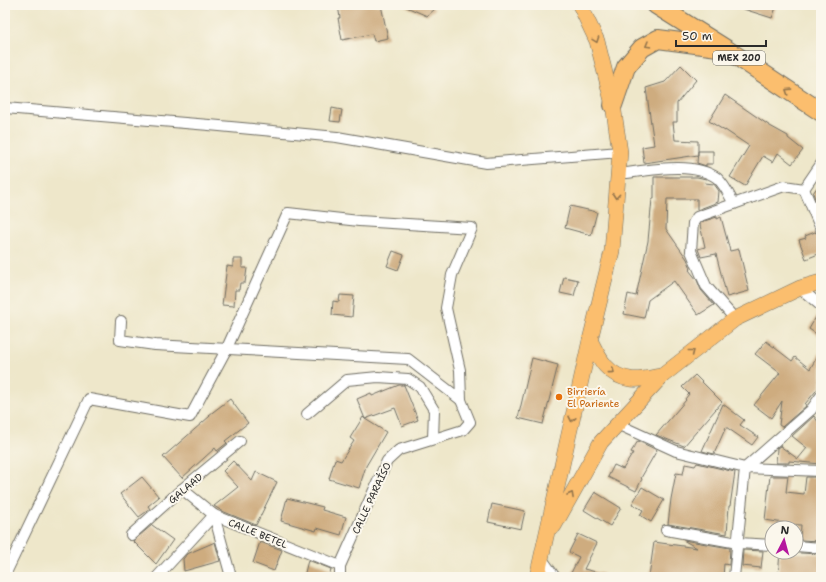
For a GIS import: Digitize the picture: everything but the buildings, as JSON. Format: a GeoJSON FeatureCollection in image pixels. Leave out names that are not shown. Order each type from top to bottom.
{"type":"FeatureCollection","features":[{"type":"Feature","properties":{"kind":"highway","name":"MEX 200"},"geometry":{"type":"LineString","coordinates":[[656,5],[821,112]]}},
{"type":"Feature","properties":{"kind":"highway"},"geometry":{"type":"LineString","coordinates":[[613,105],[620,80],[626,67],[642,48],[658,39],[726,49]]}},
{"type":"Feature","properties":{"kind":"main road"},"geometry":{"type":"LineString","coordinates":[[537,577],[590,340],[612,251],[620,152],[613,105],[597,41],[580,5]]}},
{"type":"Feature","properties":{"kind":"main road"},"geometry":{"type":"LineString","coordinates":[[546,541],[601,442],[662,376],[735,319],[800,288],[821,282]]}},
{"type":"Feature","properties":{"kind":"main road"},"geometry":{"type":"LineString","coordinates":[[590,340],[600,359],[612,373],[631,380],[662,376]]}},
{"type":"Feature","properties":{"kind":"street"},"geometry":{"type":"LineString","coordinates":[[5,108],[337,137],[486,163],[620,152]]}},
{"type":"Feature","properties":{"kind":"street"},"geometry":{"type":"LineString","coordinates":[[804,188],[821,164]]}},
{"type":"Feature","properties":{"kind":"street"},"geometry":{"type":"LineString","coordinates":[[618,174],[684,167],[700,170],[716,178],[726,189],[734,204]]}},
{"type":"Feature","properties":{"kind":"street"},"geometry":{"type":"LineString","coordinates":[[735,319],[706,286],[691,251],[692,223],[697,217],[784,186],[804,188]]}},
{"type":"Feature","properties":{"kind":"street"},"geometry":{"type":"LineString","coordinates":[[804,188],[821,229]]}},
{"type":"Feature","properties":{"kind":"street"},"geometry":{"type":"LineString","coordinates":[[5,575],[89,399],[190,417],[226,350],[288,213],[359,221],[472,228],[452,275],[446,308],[460,370],[461,400]]}},
{"type":"Feature","properties":{"kind":"street"},"geometry":{"type":"LineString","coordinates":[[800,288],[821,306]]}},
{"type":"Feature","properties":{"kind":"street"},"geometry":{"type":"LineString","coordinates":[[121,321],[120,340],[155,345],[408,359],[461,400]]}},
{"type":"Feature","properties":{"kind":"street"},"geometry":{"type":"LineString","coordinates":[[307,414],[347,380],[378,377],[408,379],[420,387],[434,410],[433,439]]}},
{"type":"Feature","properties":{"kind":"street"},"geometry":{"type":"LineString","coordinates":[[734,577],[745,468],[811,410],[821,396]]}},
{"type":"Feature","properties":{"kind":"street","name":"CALLE PARAÍSO"},"geometry":{"type":"LineString","coordinates":[[340,577],[340,566],[387,461],[399,450],[463,430],[470,422],[461,400]]}},
{"type":"Feature","properties":{"kind":"street"},"geometry":{"type":"LineString","coordinates":[[617,424],[676,452],[745,468],[821,471]]}},
{"type":"Feature","properties":{"kind":"street","name":"GALAAD"},"geometry":{"type":"LineString","coordinates":[[131,535],[182,489],[240,442]]}},
{"type":"Feature","properties":{"kind":"street","name":"CALLE BETEL"},"geometry":{"type":"LineString","coordinates":[[182,489],[214,515],[340,566]]}},
{"type":"Feature","properties":{"kind":"street"},"geometry":{"type":"LineString","coordinates":[[157,577],[214,515]]}},
{"type":"Feature","properties":{"kind":"street"},"geometry":{"type":"LineString","coordinates":[[214,515],[231,577]]}},
{"type":"Feature","properties":{"kind":"street"},"geometry":{"type":"LineString","coordinates":[[666,530],[738,543],[764,545]]}},
{"type":"Feature","properties":{"kind":"street"},"geometry":{"type":"LineString","coordinates":[[804,547],[821,548]]}},
{"type":"Feature","properties":{"kind":"street"},"geometry":{"type":"LineString","coordinates":[[542,559],[555,577]]}},
{"type":"Feature","properties":{"kind":"place","name":"Birriería El Pariente"},"geometry":{"type":"Point","coordinates":[559,397]}}]}
